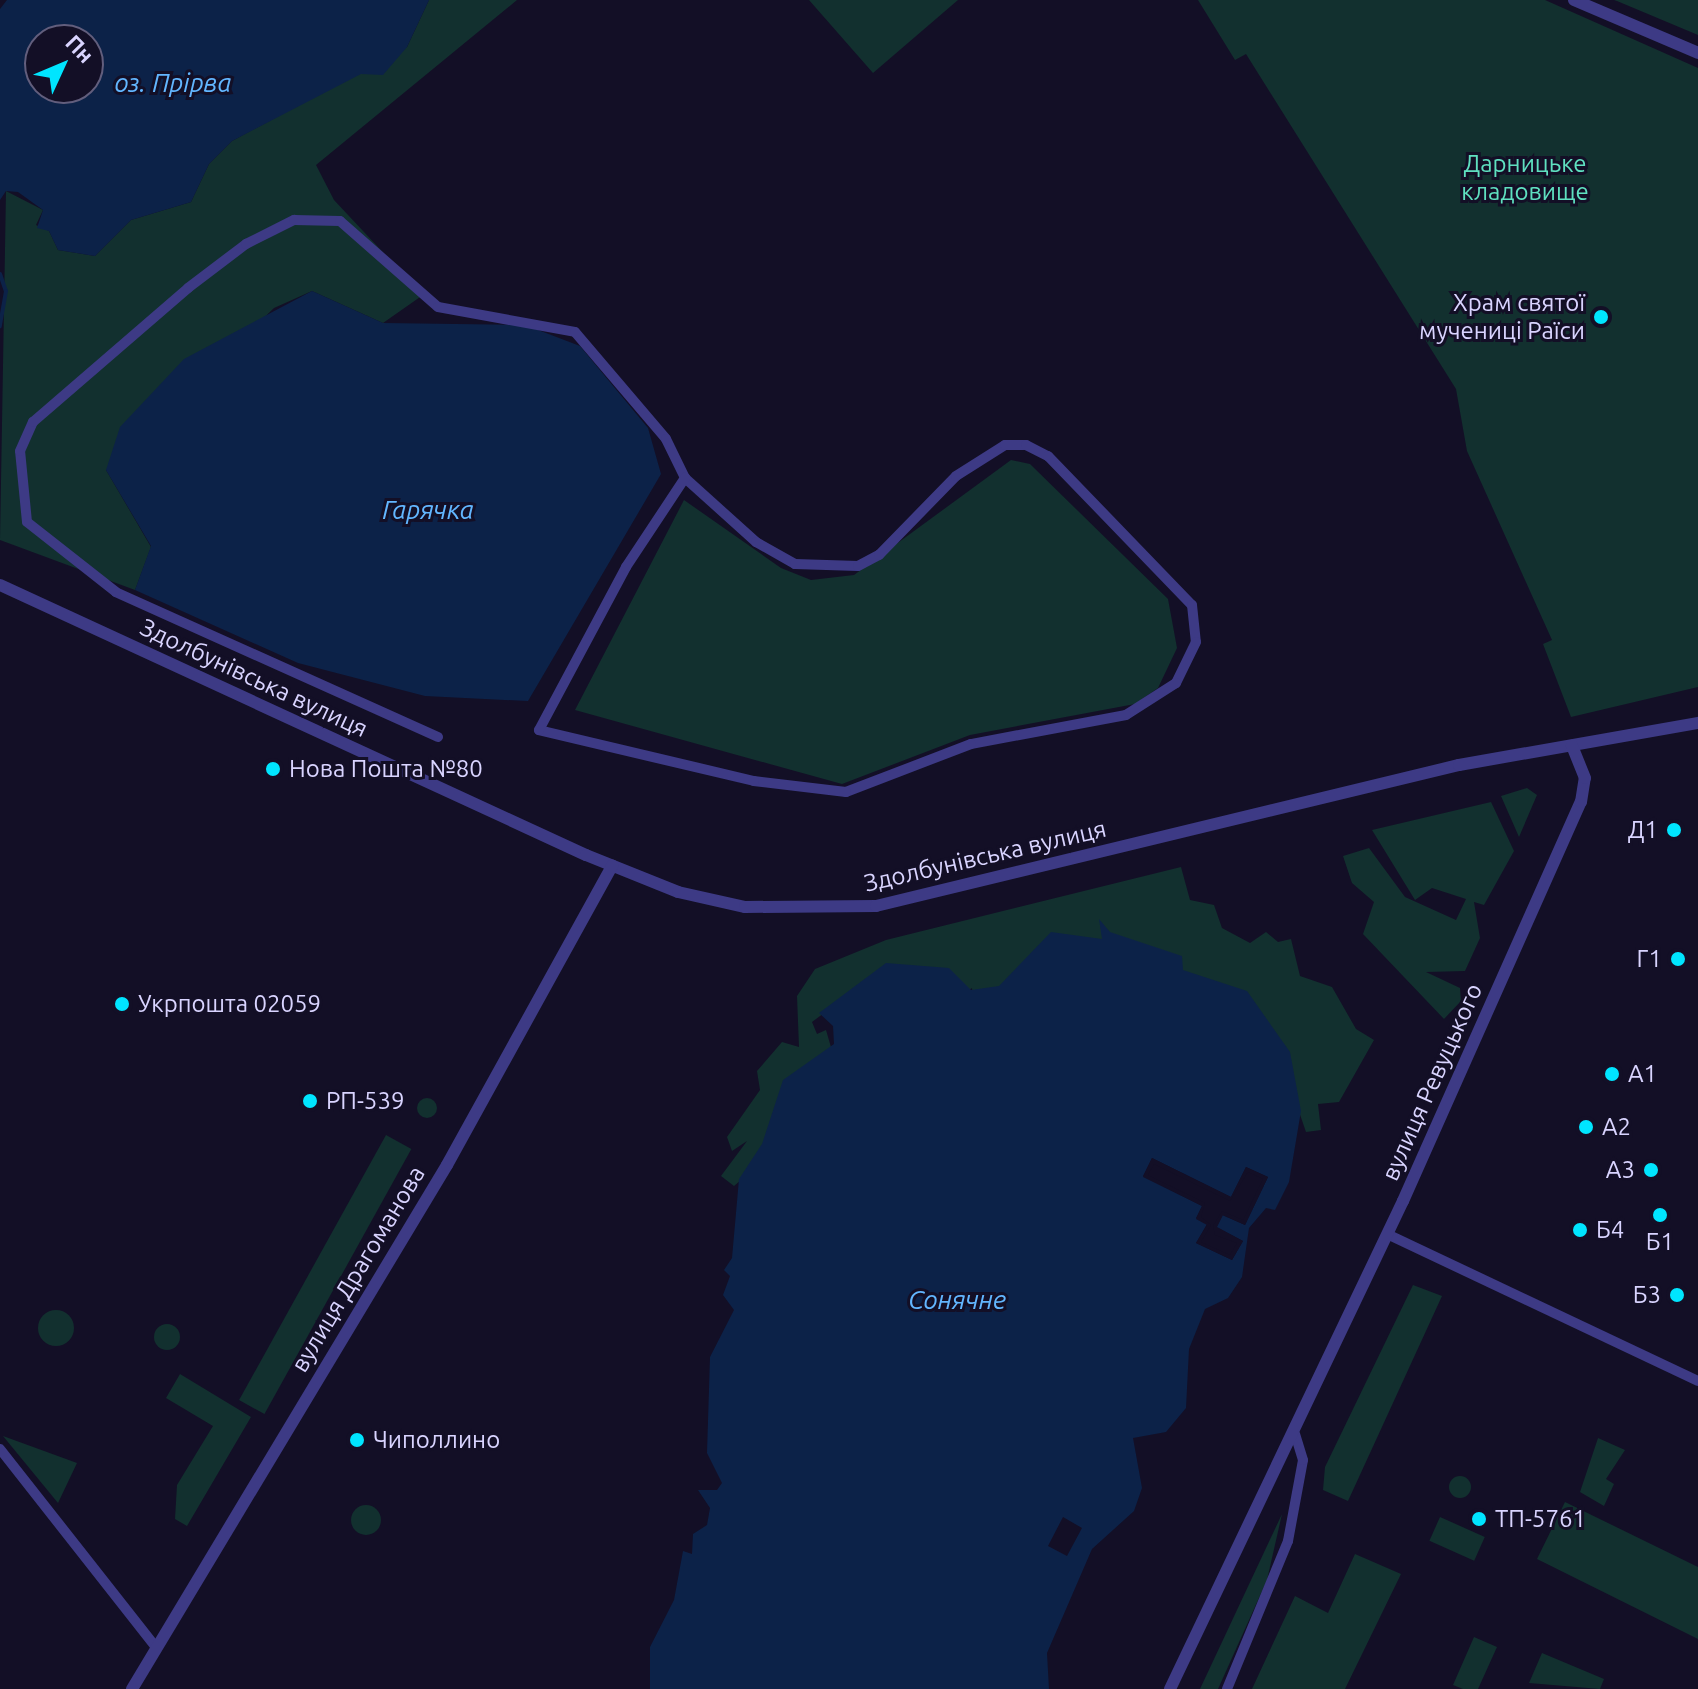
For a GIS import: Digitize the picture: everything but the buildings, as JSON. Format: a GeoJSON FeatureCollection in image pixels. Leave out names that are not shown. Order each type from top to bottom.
{"type":"FeatureCollection","features":[{"type":"Feature","properties":{"kind":"street"},"geometry":{"type":"LineString","coordinates":[[1574,0],[1698,53]]}},
{"type":"Feature","properties":{"kind":"street"},"geometry":{"type":"LineString","coordinates":[[438,737],[78,569],[27,522],[20,451],[33,422],[246,244],[294,220],[326,216],[438,307],[575,332],[666,439],[685,478],[756,542],[795,564],[839,571],[879,555],[978,461],[1005,445],[1026,445],[1048,456],[1192,605],[1196,642],[1176,683],[1126,715],[971,744],[846,792],[754,781],[539,730],[626,567],[685,478]]}},
{"type":"Feature","properties":{"kind":"street","name":"Здолбунівська вулиця"},"geometry":{"type":"LineString","coordinates":[[0,585],[612,866],[745,907],[876,906],[1459,765],[1698,723]]}},
{"type":"Feature","properties":{"kind":"street","name":"вулиця Ревуцького"},"geometry":{"type":"LineString","coordinates":[[1170,1689],[1295,1434],[1581,802],[1585,778],[1572,745]]}},
{"type":"Feature","properties":{"kind":"street","name":"вулиця Драгоманова"},"geometry":{"type":"LineString","coordinates":[[132,1689],[447,1165],[612,866]]}},
{"type":"Feature","properties":{"kind":"street"},"geometry":{"type":"LineString","coordinates":[[1387,1234],[1698,1381]]}},
{"type":"Feature","properties":{"kind":"street"},"geometry":{"type":"LineString","coordinates":[[1227,1689],[1288,1541],[1303,1460],[1295,1434]]}},
{"type":"Feature","properties":{"kind":"street"},"geometry":{"type":"LineString","coordinates":[[0,1449],[156,1647]]}},
{"type":"Feature","properties":{"kind":"green space"},"geometry":{"type":"Polygon","coordinates":[[[429,0],[517,0],[316,165],[334,200],[423,295],[383,323],[312,291],[274,308],[106,470],[151,547],[135,590],[0,540],[6,191],[43,210],[36,225],[49,231],[58,250],[95,256],[131,220],[191,202],[209,164],[232,141],[407,47],[429,0]]]}},
{"type":"Feature","properties":{"kind":"green space"},"geometry":{"type":"Polygon","coordinates":[[[809,0],[958,0],[873,73],[809,0]]]}},
{"type":"Feature","properties":{"kind":"green space","name":"Дарницьке кладовище"},"geometry":{"type":"Polygon","coordinates":[[[1198,0],[1545,0],[1698,68],[1698,687],[1571,717],[1543,644],[1552,640],[1467,451],[1456,389],[1246,54],[1235,60],[1198,0]]]}},
{"type":"Feature","properties":{"kind":"green space"},"geometry":{"type":"Polygon","coordinates":[[[1614,0],[1698,0],[1698,35],[1617,1],[1614,0]]]}},
{"type":"Feature","properties":{"kind":"green space"},"geometry":{"type":"Polygon","coordinates":[[[1011,460],[1030,464],[1168,599],[1177,648],[1158,688],[1135,704],[970,735],[842,784],[575,710],[684,500],[781,568],[811,580],[854,575],[1011,460]]]}},
{"type":"Feature","properties":{"kind":"green space"},"geometry":{"type":"Polygon","coordinates":[[[1527,788],[1537,795],[1519,837],[1501,796],[1527,788]]]}},
{"type":"Feature","properties":{"kind":"green space"},"geometry":{"type":"Polygon","coordinates":[[[1491,802],[1514,851],[1484,905],[1474,902],[1480,938],[1465,971],[1426,972],[1460,988],[1461,1001],[1444,1019],[1363,934],[1374,902],[1352,883],[1343,856],[1369,848],[1405,897],[1456,920],[1466,899],[1432,888],[1415,900],[1372,830],[1491,802]]]}},
{"type":"Feature","properties":{"kind":"green space"},"geometry":{"type":"Polygon","coordinates":[[[1181,867],[1190,900],[1214,905],[1222,928],[1250,943],[1266,932],[1278,942],[1291,939],[1300,976],[1332,987],[1356,1029],[1374,1040],[1339,1102],[1318,1104],[1321,1130],[1306,1132],[1285,1071],[1002,996],[973,1004],[972,988],[960,996],[875,975],[812,1022],[817,1034],[826,1030],[833,1054],[761,1163],[734,1186],[721,1176],[747,1141],[732,1151],[727,1137],[760,1090],[757,1071],[782,1042],[799,1047],[797,996],[815,969],[886,940],[1181,867]]]}},
{"type":"Feature","properties":{"kind":"green space"},"geometry":{"type":"Polygon","coordinates":[[[427,1098],[434,1101],[437,1108],[434,1115],[427,1118],[420,1115],[417,1108],[420,1101],[427,1098]]]}},
{"type":"Feature","properties":{"kind":"green space"},"geometry":{"type":"Polygon","coordinates":[[[386,1135],[411,1149],[264,1414],[239,1400],[386,1135]]]}},
{"type":"Feature","properties":{"kind":"green space"},"geometry":{"type":"Polygon","coordinates":[[[1413,1285],[1442,1296],[1348,1501],[1323,1490],[1325,1467],[1413,1285]]]}},
{"type":"Feature","properties":{"kind":"green space"},"geometry":{"type":"Polygon","coordinates":[[[56,1310],[69,1315],[74,1328],[69,1341],[56,1346],[43,1341],[38,1328],[43,1315],[56,1310]]]}},
{"type":"Feature","properties":{"kind":"green space"},"geometry":{"type":"Polygon","coordinates":[[[167,1324],[176,1328],[180,1337],[176,1346],[167,1350],[158,1346],[154,1337],[158,1328],[167,1324]]]}},
{"type":"Feature","properties":{"kind":"green space"},"geometry":{"type":"Polygon","coordinates":[[[180,1374],[251,1417],[187,1526],[175,1519],[177,1485],[213,1426],[166,1398],[180,1374]]]}},
{"type":"Feature","properties":{"kind":"green space"},"geometry":{"type":"Polygon","coordinates":[[[3,1436],[77,1463],[58,1503],[3,1436]]]}},
{"type":"Feature","properties":{"kind":"green space"},"geometry":{"type":"Polygon","coordinates":[[[1598,1438],[1625,1450],[1606,1479],[1614,1484],[1604,1506],[1580,1492],[1598,1438]]]}},
{"type":"Feature","properties":{"kind":"green space"},"geometry":{"type":"Polygon","coordinates":[[[1460,1476],[1471,1487],[1460,1498],[1449,1487],[1460,1476]]]}},
{"type":"Feature","properties":{"kind":"green space"},"geometry":{"type":"Polygon","coordinates":[[[1565,1502],[1698,1567],[1698,1639],[1537,1559],[1565,1502]]]}},
{"type":"Feature","properties":{"kind":"green space"},"geometry":{"type":"Polygon","coordinates":[[[366,1505],[377,1509],[381,1520],[377,1531],[366,1535],[355,1531],[351,1520],[355,1509],[366,1505]]]}},
{"type":"Feature","properties":{"kind":"green space"},"geometry":{"type":"Polygon","coordinates":[[[1282,1514],[1267,1580],[1218,1689],[1200,1689],[1282,1514]]]}},
{"type":"Feature","properties":{"kind":"green space"},"geometry":{"type":"Polygon","coordinates":[[[1440,1517],[1485,1537],[1474,1561],[1429,1541],[1440,1517]]]}},
{"type":"Feature","properties":{"kind":"green space"},"geometry":{"type":"Polygon","coordinates":[[[1355,1554],[1401,1574],[1345,1689],[1252,1689],[1295,1596],[1328,1613],[1355,1554]]]}},
{"type":"Feature","properties":{"kind":"green space"},"geometry":{"type":"Polygon","coordinates":[[[1474,1637],[1497,1647],[1478,1689],[1463,1689],[1453,1685],[1474,1637]]]}},
{"type":"Feature","properties":{"kind":"green space"},"geometry":{"type":"Polygon","coordinates":[[[1542,1653],[1604,1679],[1600,1689],[1529,1683],[1542,1653]]]}},
{"type":"Feature","properties":{"kind":"water","name":"оз. Прірва"},"geometry":{"type":"Polygon","coordinates":[[[7,0],[429,0],[407,47],[383,75],[361,74],[232,141],[209,164],[191,202],[131,220],[95,256],[58,250],[49,231],[37,228],[43,210],[18,192],[6,191],[0,200],[0,9],[7,0]]]}},
{"type":"Feature","properties":{"kind":"water","name":"Гарячка"},"geometry":{"type":"Polygon","coordinates":[[[312,291],[383,323],[525,325],[580,346],[648,428],[661,474],[528,701],[425,696],[298,663],[135,590],[151,546],[106,470],[120,427],[184,359],[312,291]]]}},
{"type":"Feature","properties":{"kind":"water","name":"Сонячне"},"geometry":{"type":"Polygon","coordinates":[[[1099,919],[1110,932],[1182,956],[1183,970],[1247,991],[1290,1052],[1301,1111],[1289,1182],[1275,1210],[1266,1208],[1249,1228],[1242,1277],[1228,1298],[1205,1309],[1189,1349],[1186,1408],[1166,1432],[1133,1438],[1142,1488],[1134,1511],[1092,1549],[1047,1653],[1049,1689],[650,1689],[650,1647],[674,1600],[683,1551],[692,1554],[693,1534],[707,1525],[710,1508],[698,1490],[717,1490],[722,1483],[707,1453],[710,1357],[734,1310],[723,1295],[730,1276],[724,1270],[732,1258],[739,1179],[762,1144],[783,1080],[834,1044],[833,1026],[819,1013],[886,963],[949,968],[971,990],[999,986],[1051,932],[1102,939],[1099,919]],[[1152,1158],[1143,1176],[1202,1206],[1196,1218],[1207,1224],[1196,1243],[1232,1260],[1243,1241],[1216,1227],[1222,1215],[1245,1225],[1268,1177],[1246,1167],[1231,1197],[1152,1158]],[[1063,1517],[1048,1546],[1067,1556],[1082,1528],[1063,1517]]]}},
{"type":"Feature","properties":{"kind":"pier"},"geometry":{"type":"Polygon","coordinates":[[[1152,1158],[1231,1197],[1246,1167],[1268,1177],[1245,1225],[1223,1215],[1217,1227],[1243,1241],[1232,1260],[1196,1243],[1207,1225],[1196,1219],[1202,1206],[1143,1177],[1152,1158]],[[1154,1164],[1148,1175],[1205,1203],[1201,1217],[1211,1225],[1201,1242],[1230,1255],[1237,1243],[1215,1235],[1213,1226],[1222,1211],[1243,1220],[1263,1179],[1248,1172],[1230,1201],[1154,1164]]]}},
{"type":"Feature","properties":{"kind":"waterway"},"geometry":{"type":"LineString","coordinates":[[0,274],[6,291],[0,326]]}},
{"type":"Feature","properties":{"kind":"place","name":"Храм святої мучениці Раїси"},"geometry":{"type":"Point","coordinates":[1601,317]}},
{"type":"Feature","properties":{"kind":"place","name":"Нова Пошта №80"},"geometry":{"type":"Point","coordinates":[273,769]}},
{"type":"Feature","properties":{"kind":"place","name":"Д1"},"geometry":{"type":"Point","coordinates":[1674,830]}},
{"type":"Feature","properties":{"kind":"place","name":"Г1"},"geometry":{"type":"Point","coordinates":[1678,959]}},
{"type":"Feature","properties":{"kind":"place","name":"Укрпошта 02059"},"geometry":{"type":"Point","coordinates":[122,1004]}},
{"type":"Feature","properties":{"kind":"place","name":"А1"},"geometry":{"type":"Point","coordinates":[1612,1074]}},
{"type":"Feature","properties":{"kind":"place","name":"РП-539"},"geometry":{"type":"Point","coordinates":[310,1101]}},
{"type":"Feature","properties":{"kind":"place","name":"А2"},"geometry":{"type":"Point","coordinates":[1586,1127]}},
{"type":"Feature","properties":{"kind":"place","name":"А3"},"geometry":{"type":"Point","coordinates":[1651,1170]}},
{"type":"Feature","properties":{"kind":"place","name":"Б1"},"geometry":{"type":"Point","coordinates":[1660,1215]}},
{"type":"Feature","properties":{"kind":"place","name":"Б4"},"geometry":{"type":"Point","coordinates":[1580,1230]}},
{"type":"Feature","properties":{"kind":"place","name":"Б3"},"geometry":{"type":"Point","coordinates":[1677,1295]}},
{"type":"Feature","properties":{"kind":"place","name":"Чиполлино"},"geometry":{"type":"Point","coordinates":[357,1440]}},
{"type":"Feature","properties":{"kind":"place","name":"ТП-5761"},"geometry":{"type":"Point","coordinates":[1479,1519]}}]}
